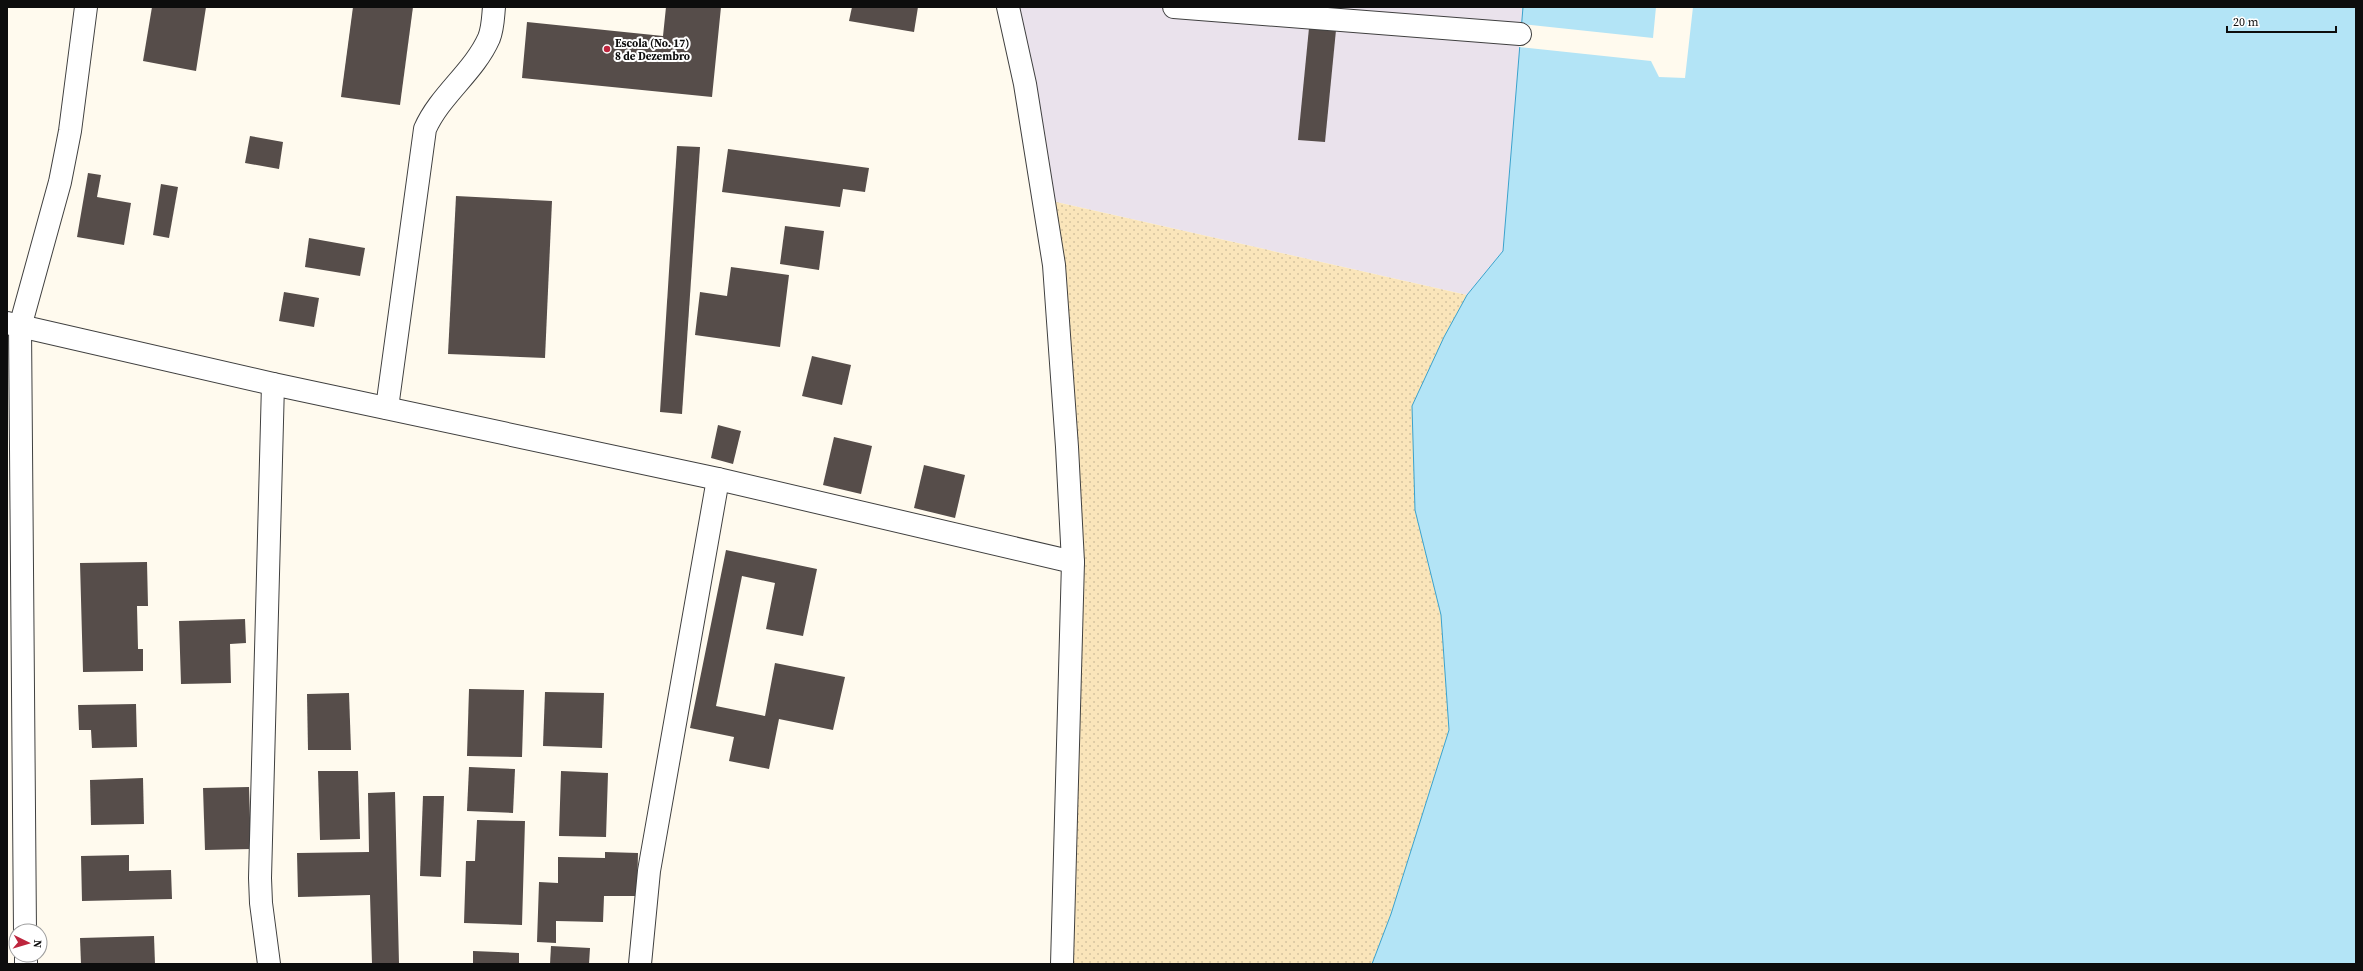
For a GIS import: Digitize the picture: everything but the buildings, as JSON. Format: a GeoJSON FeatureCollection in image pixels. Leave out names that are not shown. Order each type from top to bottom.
{"type":"FeatureCollection","features":[{"type":"Feature","properties":{"kind":"street"},"geometry":{"type":"LineString","coordinates":[[25,923],[13,325],[60,182],[70,131],[86,7]]}},
{"type":"Feature","properties":{"kind":"street"},"geometry":{"type":"LineString","coordinates":[[387,408],[425,129],[430,118],[474,62],[489,37],[494,7]]}},
{"type":"Feature","properties":{"kind":"street"},"geometry":{"type":"LineString","coordinates":[[1008,7],[1025,84],[1054,265],[1073,562],[1062,964]]}},
{"type":"Feature","properties":{"kind":"street"},"geometry":{"type":"LineString","coordinates":[[1174,7],[1520,34]]}},
{"type":"Feature","properties":{"kind":"street"},"geometry":{"type":"LineString","coordinates":[[13,325],[273,384],[718,479],[1073,562]]}},
{"type":"Feature","properties":{"kind":"street"},"geometry":{"type":"LineString","coordinates":[[269,964],[261,903],[260,878],[273,384]]}},
{"type":"Feature","properties":{"kind":"street"},"geometry":{"type":"LineString","coordinates":[[640,964],[649,871],[718,479]]}},
{"type":"Feature","properties":{"kind":"shaded area"},"geometry":{"type":"Polygon","coordinates":[[[1008,7],[1523,7],[1503,251],[1467,295],[1043,199],[1008,7]]]}},
{"type":"Feature","properties":{"kind":"sand"},"geometry":{"type":"Polygon","coordinates":[[[1043,199],[1467,295],[1444,337],[1415,510],[1441,615],[1449,730],[1391,914],[1372,964],[1062,964],[1070,684],[1043,199]]]}},
{"type":"Feature","properties":{"kind":"water"},"geometry":{"type":"Polygon","coordinates":[[[1523,7],[2356,7],[2356,964],[1372,964],[1391,914],[1449,730],[1441,615],[1415,510],[1412,406],[1444,337],[1467,295],[1503,251],[1523,7]]]}},
{"type":"Feature","properties":{"kind":"pier"},"geometry":{"type":"Polygon","coordinates":[[[1656,7],[1693,7],[1685,78],[1659,77],[1651,61],[1519,47],[1521,24],[1653,38],[1656,7]]]}},
{"type":"Feature","properties":{"kind":"place","name":"Escola (No. 17) 8 de Dezembro"},"geometry":{"type":"Point","coordinates":[607,49]}}]}
